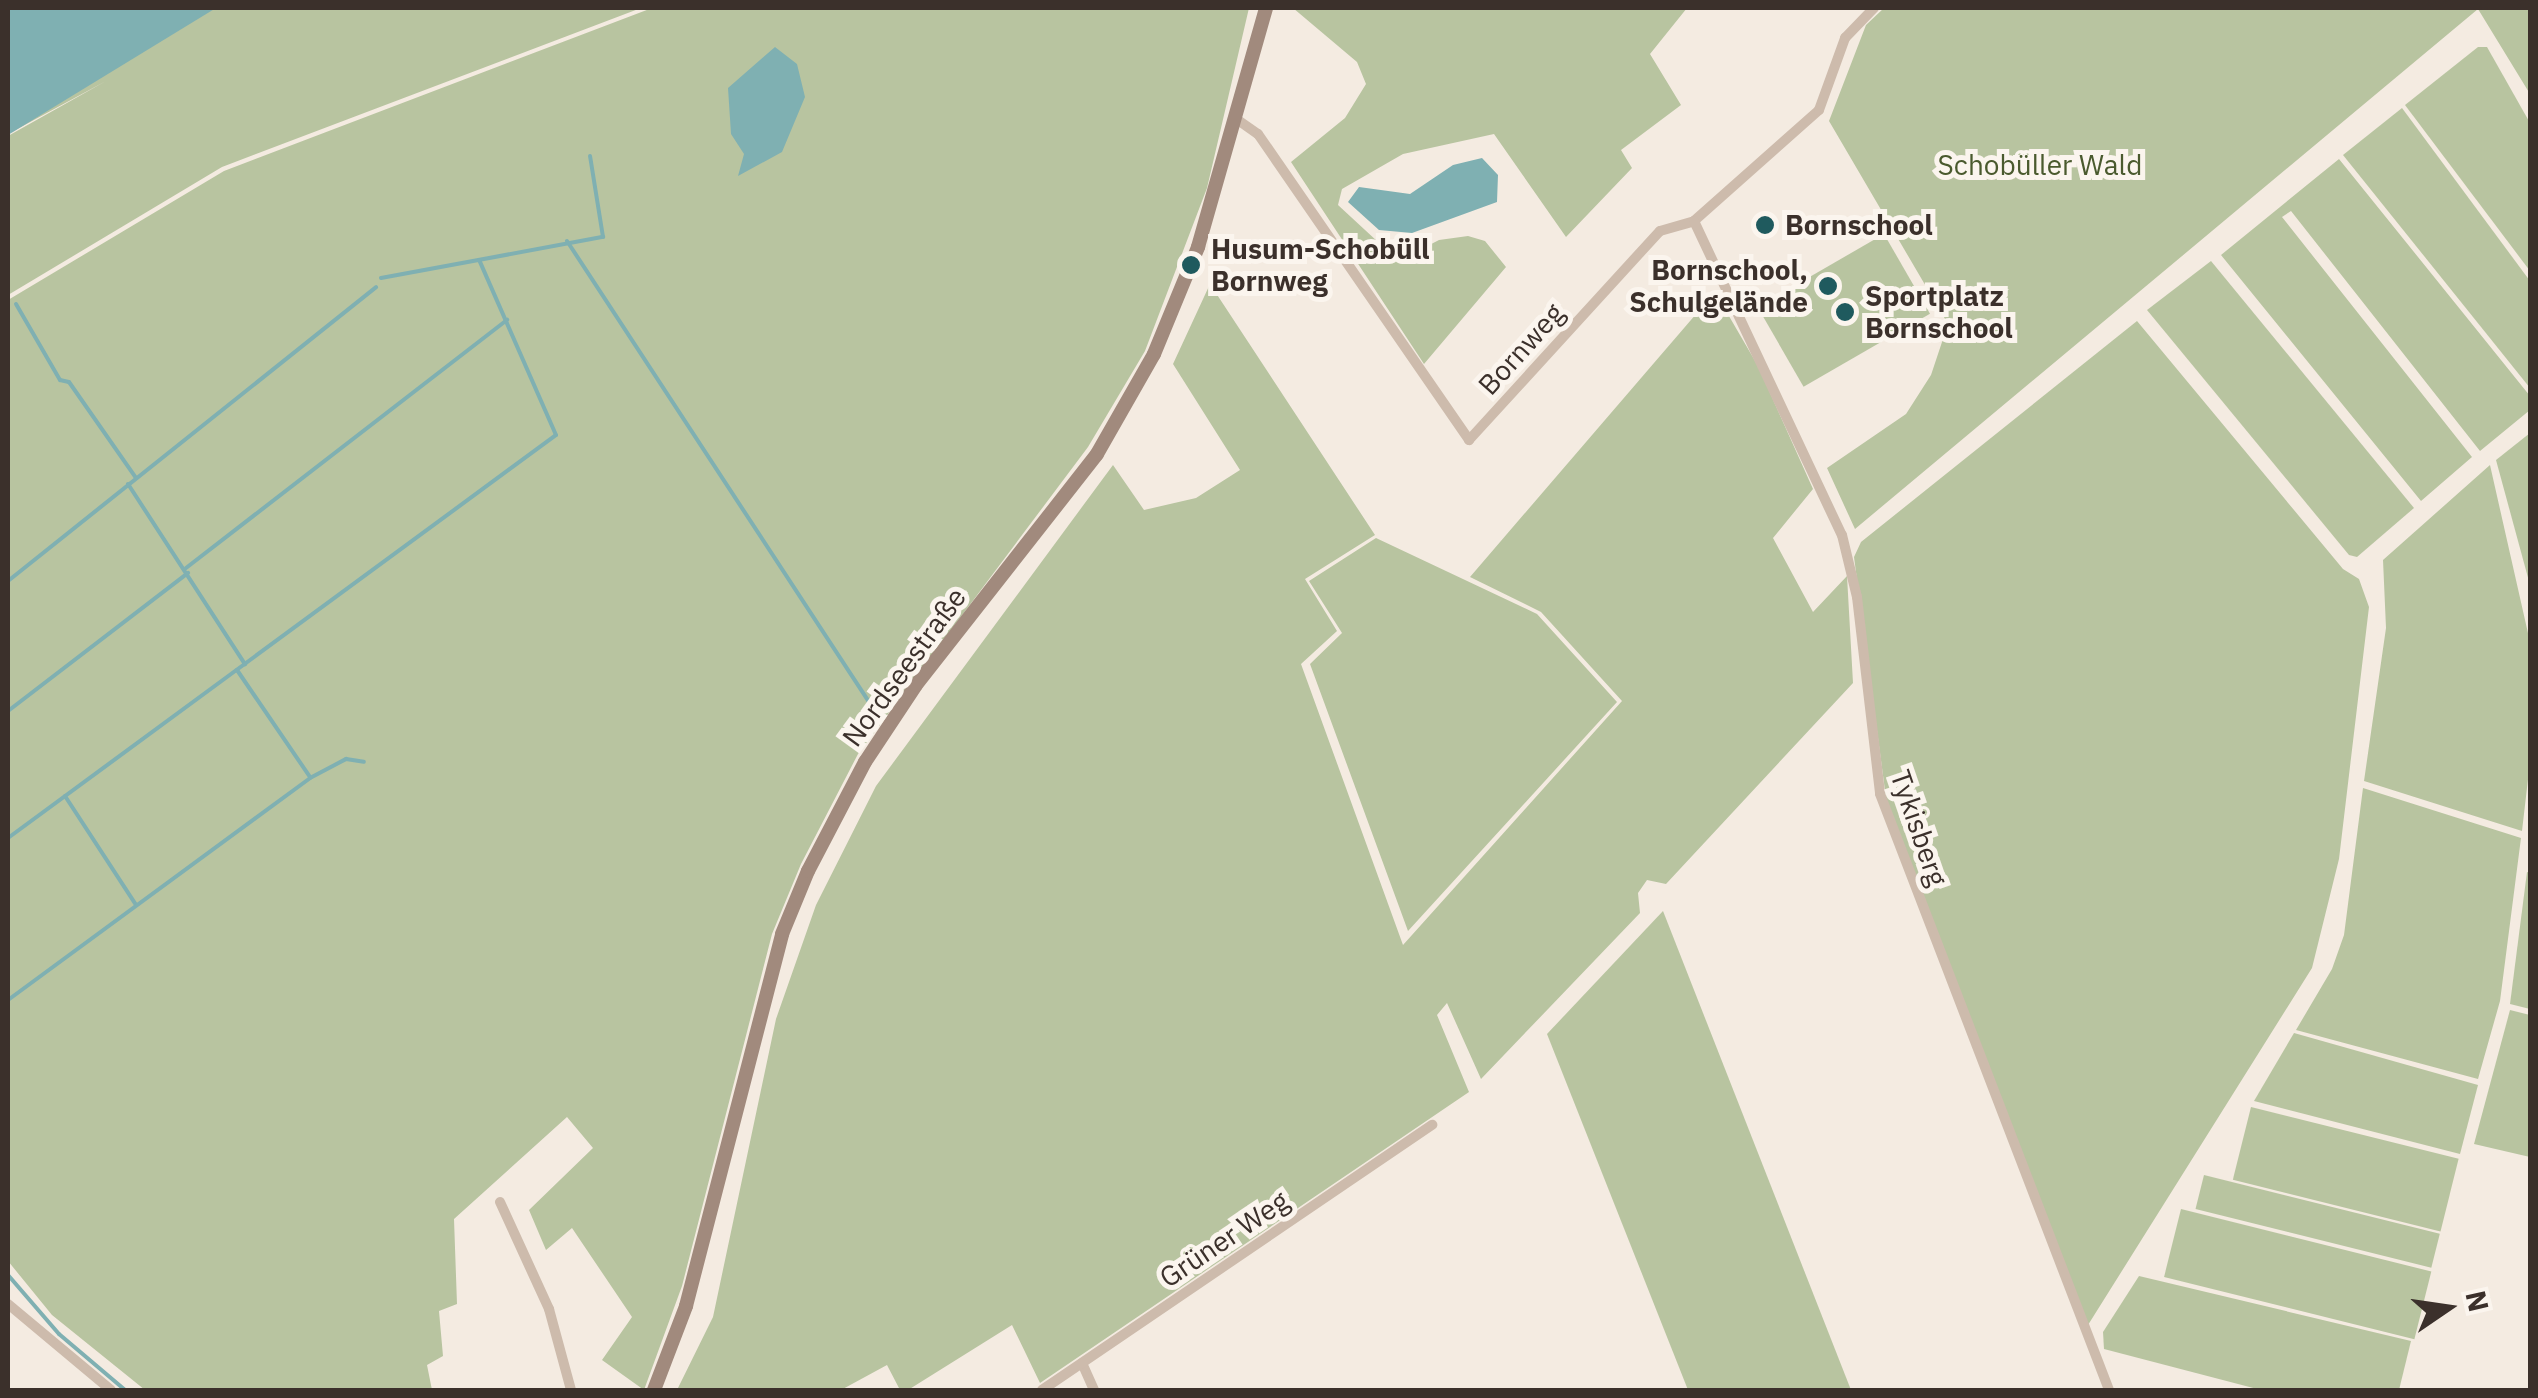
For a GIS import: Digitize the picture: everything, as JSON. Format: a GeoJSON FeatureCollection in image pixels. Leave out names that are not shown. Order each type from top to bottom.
{"type":"FeatureCollection","features":[{"type":"Feature","properties":{"kind":"main road","name":"Nordseestraße"},"geometry":{"type":"LineString","coordinates":[[654,1390],[686,1306],[782,934],[808,871],[865,762],[916,685],[1097,454],[1144,371],[1198,247],[1266,8]]}},
{"type":"Feature","properties":{"kind":"street","name":"Bornweg"},"geometry":{"type":"LineString","coordinates":[[1235,118],[1258,134],[1469,440],[1660,231],[1694,221],[1819,110],[1845,38],[1874,8]]}},
{"type":"Feature","properties":{"kind":"street","name":"Tykisberg"},"geometry":{"type":"LineString","coordinates":[[1694,221],[1842,534],[1857,598],[1880,794],[2109,1390]]}},
{"type":"Feature","properties":{"kind":"street","name":"Grüner Weg"},"geometry":{"type":"LineString","coordinates":[[1042,1390],[1432,1126]]}},
{"type":"Feature","properties":{"kind":"street"},"geometry":{"type":"LineString","coordinates":[[500,1202],[549,1309],[571,1390]]}},
{"type":"Feature","properties":{"kind":"street"},"geometry":{"type":"LineString","coordinates":[[8,1304],[111,1390]]}},
{"type":"Feature","properties":{"kind":"street"},"geometry":{"type":"LineString","coordinates":[[1082,1363],[1094,1390]]}},
{"type":"Feature","properties":{"kind":"green space"},"geometry":{"type":"Polygon","coordinates":[[[8,8],[641,8],[222,167],[8,295],[8,136],[106,81],[8,134],[8,8]]]}},
{"type":"Feature","properties":{"kind":"green space"},"geometry":{"type":"Polygon","coordinates":[[[652,8],[1249,8],[1207,188],[1145,351],[1088,447],[858,754],[801,864],[772,934],[682,1286],[644,1390],[602,1360],[632,1317],[572,1228],[546,1250],[529,1210],[593,1148],[567,1117],[454,1219],[457,1304],[439,1311],[443,1356],[427,1365],[432,1390],[145,1390],[52,1315],[8,1261],[8,300],[224,171],[652,8]]]}},
{"type":"Feature","properties":{"kind":"green space"},"geometry":{"type":"Polygon","coordinates":[[[1293,8],[1687,8],[1650,54],[1681,105],[1621,150],[1632,168],[1566,237],[1494,134],[1403,154],[1342,189],[1338,205],[1378,242],[1412,254],[1439,240],[1468,236],[1485,241],[1506,267],[1424,364],[1291,162],[1345,118],[1366,84],[1357,62],[1293,8]]]}},
{"type":"Feature","properties":{"kind":"green space","name":"Schobüller Wald"},"geometry":{"type":"Polygon","coordinates":[[[1884,8],[2530,8],[2530,94],[2478,9],[1855,529],[1827,468],[1906,414],[1931,375],[1948,324],[1829,121],[1866,25],[1884,8]]]}},
{"type":"Feature","properties":{"kind":"green space"},"geometry":{"type":"Polygon","coordinates":[[[2478,47],[2487,47],[2530,123],[2530,271],[2405,105],[2478,47]]]}},
{"type":"Feature","properties":{"kind":"green space"},"geometry":{"type":"Polygon","coordinates":[[[2402,108],[2530,281],[2530,388],[2343,155],[2402,108]]]}},
{"type":"Feature","properties":{"kind":"green space"},"geometry":{"type":"Polygon","coordinates":[[[2339,159],[2530,396],[2530,410],[2480,451],[2291,211],[2282,217],[2472,457],[2421,501],[2221,255],[2339,159]]]}},
{"type":"Feature","properties":{"kind":"green space","name":"Sportplatz Bornschool"},"geometry":{"type":"Polygon","coordinates":[[[1884,234],[1930,314],[1804,387],[1758,307],[1884,234]]]}},
{"type":"Feature","properties":{"kind":"green space"},"geometry":{"type":"Polygon","coordinates":[[[2211,261],[2414,508],[2357,557],[2349,555],[2147,310],[2211,261]]]}},
{"type":"Feature","properties":{"kind":"green space"},"geometry":{"type":"Polygon","coordinates":[[[1210,284],[1375,535],[1305,579],[1337,631],[1301,664],[1403,945],[1622,701],[1541,612],[1470,577],[1715,292],[1758,366],[1813,489],[1773,538],[1813,612],[1847,576],[1853,683],[1666,884],[1647,880],[1638,893],[1640,913],[1481,1079],[1447,1003],[1437,1015],[1469,1092],[1040,1383],[1012,1325],[908,1390],[900,1390],[887,1365],[841,1390],[677,1390],[713,1317],[776,1019],[816,905],[876,786],[1113,465],[1144,510],[1196,498],[1240,470],[1173,364],[1210,284]]]}},
{"type":"Feature","properties":{"kind":"green space"},"geometry":{"type":"Polygon","coordinates":[[[2137,321],[2343,569],[2359,579],[2369,607],[2339,859],[2312,968],[2088,1325],[1886,798],[1854,557],[1861,542],[2137,321]]]}},
{"type":"Feature","properties":{"kind":"green space"},"geometry":{"type":"Polygon","coordinates":[[[2530,433],[2530,585],[2496,460],[2530,433]]]}},
{"type":"Feature","properties":{"kind":"green space"},"geometry":{"type":"Polygon","coordinates":[[[2490,465],[2530,642],[2530,762],[2522,831],[2364,781],[2386,628],[2383,560],[2490,465]]]}},
{"type":"Feature","properties":{"kind":"green space"},"geometry":{"type":"Polygon","coordinates":[[[1376,538],[1537,614],[1617,702],[1408,931],[1310,664],[1342,633],[1309,581],[1376,538]]]}},
{"type":"Feature","properties":{"kind":"green space"},"geometry":{"type":"Polygon","coordinates":[[[2363,788],[2521,838],[2500,1001],[2478,1079],[2296,1030],[2332,969],[2344,935],[2363,788]]]}},
{"type":"Feature","properties":{"kind":"green space"},"geometry":{"type":"Polygon","coordinates":[[[2527,872],[2530,873],[2530,1009],[2510,1004],[2527,872]]]}},
{"type":"Feature","properties":{"kind":"green space"},"geometry":{"type":"Polygon","coordinates":[[[1663,911],[1851,1390],[1688,1390],[1547,1034],[1663,911]]]}},
{"type":"Feature","properties":{"kind":"green space"},"geometry":{"type":"Polygon","coordinates":[[[2510,1010],[2530,1015],[2530,1157],[2474,1144],[2510,1010]]]}},
{"type":"Feature","properties":{"kind":"green space"},"geometry":{"type":"Polygon","coordinates":[[[2294,1033],[2478,1085],[2460,1154],[2254,1101],[2294,1033]]]}},
{"type":"Feature","properties":{"kind":"green space"},"geometry":{"type":"Polygon","coordinates":[[[2251,1107],[2459,1159],[2440,1232],[2233,1180],[2251,1107]]]}},
{"type":"Feature","properties":{"kind":"green space"},"geometry":{"type":"Polygon","coordinates":[[[2204,1175],[2440,1234],[2431,1268],[2196,1209],[2204,1175]]]}},
{"type":"Feature","properties":{"kind":"green space"},"geometry":{"type":"Polygon","coordinates":[[[2181,1209],[2431,1271],[2414,1339],[2164,1277],[2181,1209]]]}},
{"type":"Feature","properties":{"kind":"green space"},"geometry":{"type":"Polygon","coordinates":[[[2139,1276],[2411,1341],[2399,1390],[2261,1390],[2104,1349],[2103,1332],[2139,1276]]]}},
{"type":"Feature","properties":{"kind":"water"},"geometry":{"type":"Polygon","coordinates":[[[8,8],[216,8],[8,135],[8,8]]]}},
{"type":"Feature","properties":{"kind":"water"},"geometry":{"type":"Polygon","coordinates":[[[775,47],[797,64],[805,97],[782,152],[738,176],[744,154],[731,134],[728,88],[775,47]]]}},
{"type":"Feature","properties":{"kind":"water"},"geometry":{"type":"Polygon","coordinates":[[[1482,158],[1498,175],[1497,202],[1412,233],[1379,230],[1348,202],[1359,187],[1410,194],[1453,165],[1482,158]]]}},
{"type":"Feature","properties":{"kind":"waterway"},"geometry":{"type":"LineString","coordinates":[[381,278],[603,237],[590,156]]}},
{"type":"Feature","properties":{"kind":"waterway"},"geometry":{"type":"LineString","coordinates":[[567,241],[869,702]]}},
{"type":"Feature","properties":{"kind":"waterway"},"geometry":{"type":"LineString","coordinates":[[8,838],[556,435],[479,260]]}},
{"type":"Feature","properties":{"kind":"waterway"},"geometry":{"type":"LineString","coordinates":[[8,581],[376,287]]}},
{"type":"Feature","properties":{"kind":"waterway"},"geometry":{"type":"LineString","coordinates":[[16,304],[60,380],[69,382],[136,478]]}},
{"type":"Feature","properties":{"kind":"waterway"},"geometry":{"type":"LineString","coordinates":[[186,568],[507,320]]}},
{"type":"Feature","properties":{"kind":"waterway"},"geometry":{"type":"LineString","coordinates":[[128,484],[245,664]]}},
{"type":"Feature","properties":{"kind":"waterway"},"geometry":{"type":"LineString","coordinates":[[8,711],[188,573]]}},
{"type":"Feature","properties":{"kind":"waterway"},"geometry":{"type":"LineString","coordinates":[[237,670],[310,777]]}},
{"type":"Feature","properties":{"kind":"waterway"},"geometry":{"type":"LineString","coordinates":[[8,1000],[310,778],[346,759],[364,762]]}},
{"type":"Feature","properties":{"kind":"waterway"},"geometry":{"type":"LineString","coordinates":[[65,796],[136,905]]}},
{"type":"Feature","properties":{"kind":"waterway"},"geometry":{"type":"LineString","coordinates":[[8,1275],[59,1334],[125,1390]]}},
{"type":"Feature","properties":{"kind":"place","name":"Bornschool"},"geometry":{"type":"Point","coordinates":[1765,225]}},
{"type":"Feature","properties":{"kind":"place","name":"Husum-Schobüll Bornweg"},"geometry":{"type":"Point","coordinates":[1191,265]}},
{"type":"Feature","properties":{"kind":"place","name":"Bornschool, Schulgelände"},"geometry":{"type":"Point","coordinates":[1828,286]}},
{"type":"Feature","properties":{"kind":"place","name":"Sportplatz Bornschool"},"geometry":{"type":"Point","coordinates":[1845,312]}}]}
